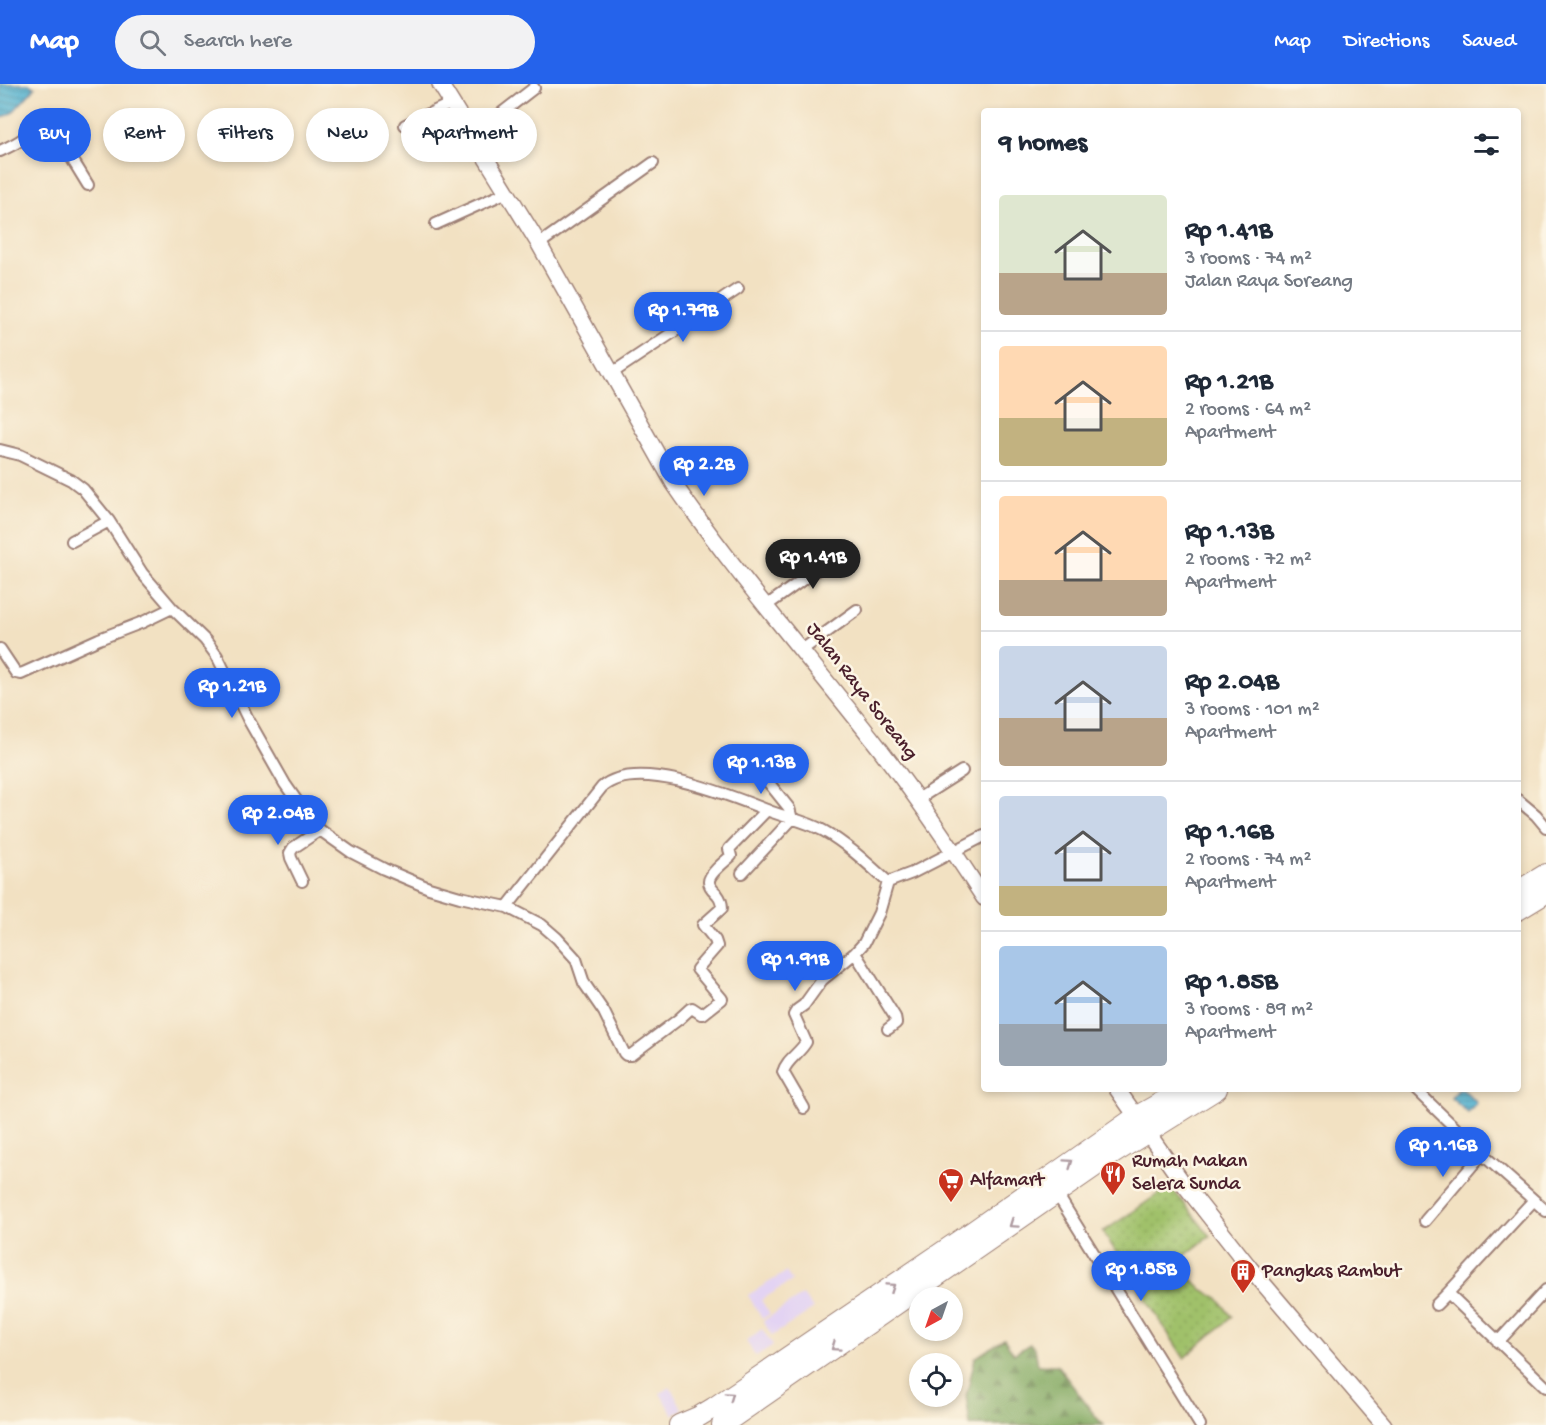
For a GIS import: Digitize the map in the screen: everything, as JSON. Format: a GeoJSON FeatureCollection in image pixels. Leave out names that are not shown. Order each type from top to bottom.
{"type":"FeatureCollection","features":[{"type":"Feature","properties":{"kind":"highway"},"geometry":{"type":"LineString","coordinates":[[1521,889],[1546,874]]}},
{"type":"Feature","properties":{"kind":"highway"},"geometry":{"type":"LineString","coordinates":[[1521,908],[1546,893]]}},
{"type":"Feature","properties":{"kind":"highway"},"geometry":{"type":"LineString","coordinates":[[679,1425],[698,1417],[975,1230],[1142,1124],[1181,1092]]}},
{"type":"Feature","properties":{"kind":"highway"},"geometry":{"type":"LineString","coordinates":[[722,1425],[1113,1154],[1142,1124],[1211,1092]]}},
{"type":"Feature","properties":{"kind":"main road","name":"Jalan Raya Soreang"},"geometry":{"type":"LineString","coordinates":[[440,84],[455,108]]}},
{"type":"Feature","properties":{"kind":"main road","name":"Jalan Raya Soreang"},"geometry":{"type":"LineString","coordinates":[[488,162],[539,244],[674,484],[766,606],[918,799],[981,893]]}},
{"type":"Feature","properties":{"kind":"main road"},"geometry":{"type":"LineString","coordinates":[[1119,1092],[1183,1182],[1250,1268],[1384,1425]]}},
{"type":"Feature","properties":{"kind":"street"},"geometry":{"type":"LineString","coordinates":[[508,108],[534,88]]}},
{"type":"Feature","properties":{"kind":"street"},"geometry":{"type":"LineString","coordinates":[[441,108],[452,103]]}},
{"type":"Feature","properties":{"kind":"street"},"geometry":{"type":"LineString","coordinates":[[0,152],[19,141],[33,129],[38,120],[45,117],[88,185]]}},
{"type":"Feature","properties":{"kind":"street"},"geometry":{"type":"LineString","coordinates":[[539,244],[652,163]]}},
{"type":"Feature","properties":{"kind":"street"},"geometry":{"type":"LineString","coordinates":[[436,224],[507,192]]}},
{"type":"Feature","properties":{"kind":"street"},"geometry":{"type":"LineString","coordinates":[[612,373],[738,289]]}},
{"type":"Feature","properties":{"kind":"street"},"geometry":{"type":"LineString","coordinates":[[0,450],[20,455],[71,480],[82,489],[109,521],[142,573],[172,608],[205,640],[217,656],[248,719],[285,784],[320,830],[351,852],[429,888],[507,907],[542,925],[576,959],[584,983],[604,1012],[624,1053],[628,1056],[690,1009],[703,1014],[722,999],[697,969],[717,946],[715,940],[703,926],[723,905],[708,881],[711,875],[731,856],[729,850],[767,810]]}},
{"type":"Feature","properties":{"kind":"street"},"geometry":{"type":"LineString","coordinates":[[72,541],[109,521]]}},
{"type":"Feature","properties":{"kind":"street"},"geometry":{"type":"LineString","coordinates":[[766,606],[833,558]]}},
{"type":"Feature","properties":{"kind":"street"},"geometry":{"type":"LineString","coordinates":[[0,649],[16,672],[21,674],[172,608]]}},
{"type":"Feature","properties":{"kind":"street"},"geometry":{"type":"LineString","coordinates":[[802,650],[857,610]]}},
{"type":"Feature","properties":{"kind":"street"},"geometry":{"type":"LineString","coordinates":[[753,763],[789,808],[792,819]]}},
{"type":"Feature","properties":{"kind":"street"},"geometry":{"type":"LineString","coordinates":[[918,799],[962,771]]}},
{"type":"Feature","properties":{"kind":"street"},"geometry":{"type":"LineString","coordinates":[[507,907],[602,786],[614,778],[635,775],[700,785],[809,824],[824,831],[851,850],[888,882]]}},
{"type":"Feature","properties":{"kind":"street"},"geometry":{"type":"LineString","coordinates":[[1521,802],[1546,827]]}},
{"type":"Feature","properties":{"kind":"street"},"geometry":{"type":"LineString","coordinates":[[742,873],[792,819]]}},
{"type":"Feature","properties":{"kind":"street"},"geometry":{"type":"LineString","coordinates":[[302,881],[290,853],[293,848],[320,830]]}},
{"type":"Feature","properties":{"kind":"street"},"geometry":{"type":"LineString","coordinates":[[888,882],[912,873],[981,837]]}},
{"type":"Feature","properties":{"kind":"street"},"geometry":{"type":"LineString","coordinates":[[804,1108],[783,1072],[784,1066],[804,1047],[806,1042],[795,1015],[822,980],[860,948],[879,913],[888,882]]}},
{"type":"Feature","properties":{"kind":"street"},"geometry":{"type":"LineString","coordinates":[[855,953],[895,1017],[896,1023],[888,1029]]}},
{"type":"Feature","properties":{"kind":"street"},"geometry":{"type":"LineString","coordinates":[[1417,1092],[1546,1211]]}},
{"type":"Feature","properties":{"kind":"street"},"geometry":{"type":"LineString","coordinates":[[1425,1221],[1482,1154]]}},
{"type":"Feature","properties":{"kind":"street"},"geometry":{"type":"LineString","coordinates":[[1057,1194],[1200,1425]]}},
{"type":"Feature","properties":{"kind":"street"},"geometry":{"type":"LineString","coordinates":[[1436,1305],[1533,1201]]}},
{"type":"Feature","properties":{"kind":"street"},"geometry":{"type":"LineString","coordinates":[[1498,1342],[1546,1292]]}},
{"type":"Feature","properties":{"kind":"street"},"geometry":{"type":"LineString","coordinates":[[1448,1293],[1546,1388]]}},
{"type":"Feature","properties":{"kind":"shaded area"},"geometry":{"type":"Polygon","coordinates":[[[786,1272],[792,1281],[761,1300],[770,1314],[762,1319],[748,1295],[786,1272]]]}},
{"type":"Feature","properties":{"kind":"shaded area"},"geometry":{"type":"Polygon","coordinates":[[[803,1295],[813,1309],[772,1336],[763,1321],[803,1295]]]}},
{"type":"Feature","properties":{"kind":"shaded area"},"geometry":{"type":"Polygon","coordinates":[[[762,1329],[773,1345],[756,1356],[746,1341],[762,1329]]]}},
{"type":"Feature","properties":{"kind":"shaded area"},"geometry":{"type":"Polygon","coordinates":[[[670,1387],[683,1409],[673,1415],[660,1393],[670,1387]]]}},
{"type":"Feature","properties":{"kind":"green space"},"geometry":{"type":"Polygon","coordinates":[[[1170,1186],[1210,1236],[1184,1256],[1179,1253],[1175,1264],[1179,1269],[1183,1269],[1201,1289],[1217,1297],[1232,1317],[1184,1358],[1103,1232],[1170,1186]]]}},
{"type":"Feature","properties":{"kind":"green space"},"geometry":{"type":"Polygon","coordinates":[[[1004,1339],[1014,1354],[1030,1344],[1035,1348],[1038,1365],[1057,1365],[1104,1425],[970,1425],[966,1396],[975,1358],[1004,1339]]]}},
{"type":"Feature","properties":{"kind":"water"},"geometry":{"type":"Polygon","coordinates":[[[0,84],[29,84],[35,88],[12,113],[0,119],[0,84]]]}},
{"type":"Feature","properties":{"kind":"water"},"geometry":{"type":"Polygon","coordinates":[[[1456,1092],[1466,1092],[1477,1103],[1468,1113],[1451,1098],[1456,1092]]]}},
{"type":"Feature","properties":{"kind":"place","name":"Rumah Makan Selera Sunda"},"geometry":{"type":"Point","coordinates":[1113,1197]}},
{"type":"Feature","properties":{"kind":"place","name":"Alfamart"},"geometry":{"type":"Point","coordinates":[951,1204]}},
{"type":"Feature","properties":{"kind":"place","name":"Pangkas Rambut"},"geometry":{"type":"Point","coordinates":[1243,1295]}}]}
